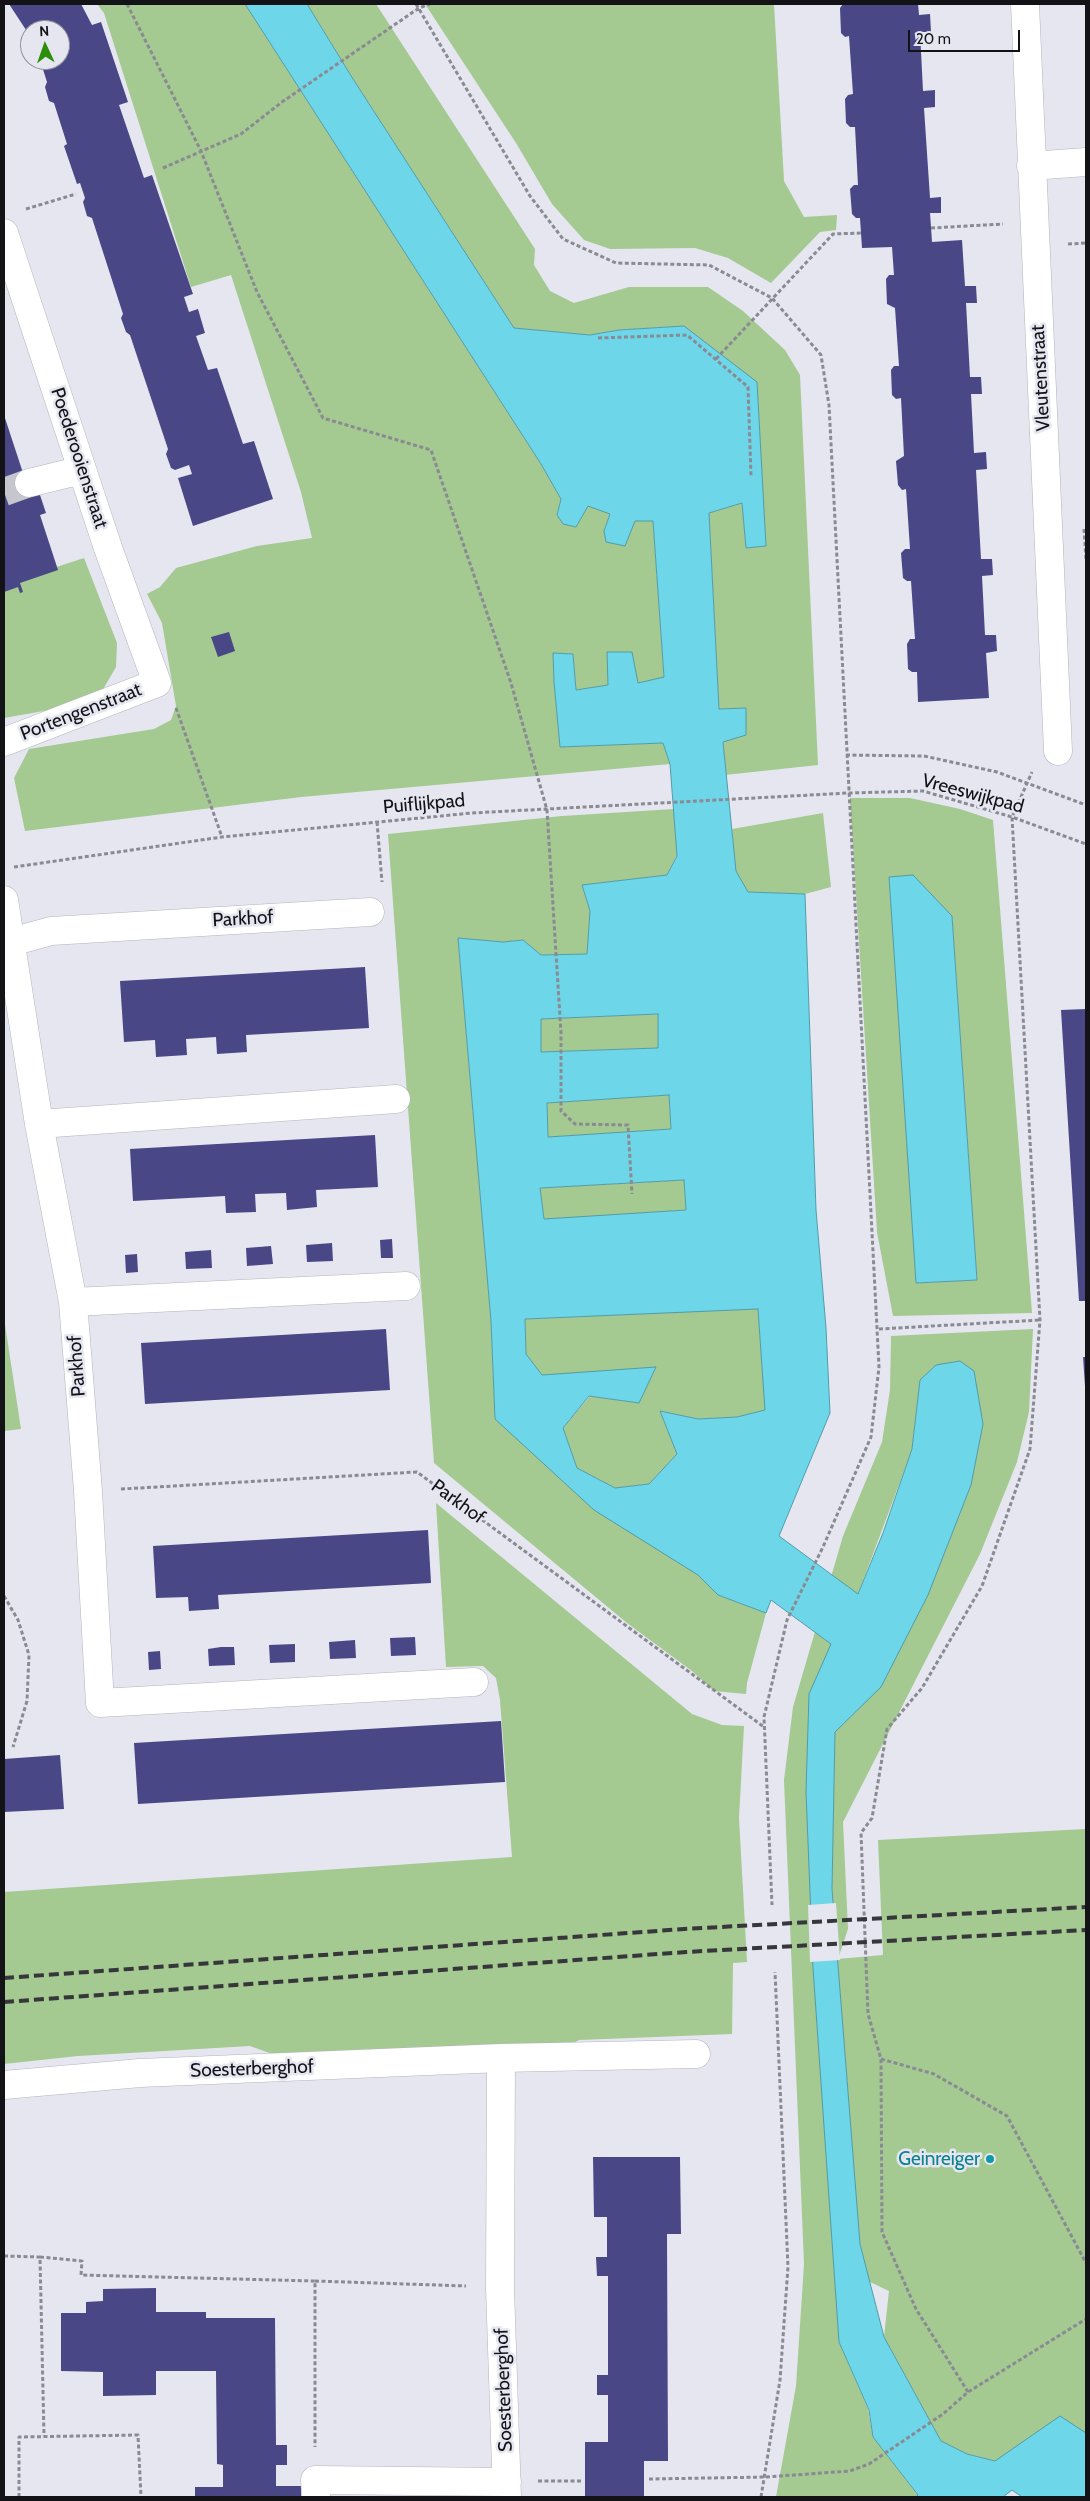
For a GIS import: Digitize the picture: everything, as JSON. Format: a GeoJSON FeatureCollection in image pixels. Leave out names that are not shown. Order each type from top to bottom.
{"type":"FeatureCollection","features":[{"type":"Feature","properties":{"kind":"street","name":"Vleutenstraat"},"geometry":{"type":"LineString","coordinates":[[1025,4],[1033,222],[1058,751]]}},
{"type":"Feature","properties":{"kind":"street"},"geometry":{"type":"LineString","coordinates":[[1031,166],[1086,162]]}},
{"type":"Feature","properties":{"kind":"street","name":"Poederooienstraat"},"geometry":{"type":"LineString","coordinates":[[4,233],[82,470],[158,683]]}},
{"type":"Feature","properties":{"kind":"street"},"geometry":{"type":"LineString","coordinates":[[29,483],[82,470]]}},
{"type":"Feature","properties":{"kind":"street","name":"Portengenstraat"},"geometry":{"type":"LineString","coordinates":[[4,742],[158,683]]}},
{"type":"Feature","properties":{"kind":"street","name":"Parkhof"},"geometry":{"type":"LineString","coordinates":[[4,900],[6,943],[73,1302],[88,1491],[100,1703],[474,1682]]}},
{"type":"Feature","properties":{"kind":"street","name":"Parkhof"},"geometry":{"type":"LineString","coordinates":[[6,943],[51,931],[370,912]]}},
{"type":"Feature","properties":{"kind":"street"},"geometry":{"type":"LineString","coordinates":[[39,1124],[396,1099]]}},
{"type":"Feature","properties":{"kind":"street"},"geometry":{"type":"LineString","coordinates":[[73,1302],[406,1286]]}},
{"type":"Feature","properties":{"kind":"street","name":"Soesterberghof"},"geometry":{"type":"LineString","coordinates":[[4,2085],[140,2073],[501,2058],[696,2054]]}},
{"type":"Feature","properties":{"kind":"street","name":"Soesterberghof"},"geometry":{"type":"LineString","coordinates":[[501,2058],[500,2288],[507,2490]]}},
{"type":"Feature","properties":{"kind":"street"},"geometry":{"type":"LineString","coordinates":[[315,2489],[507,2490]]}},
{"type":"Feature","properties":{"kind":"path"},"geometry":{"type":"LineString","coordinates":[[127,4],[201,151],[257,292],[323,418],[431,450],[511,683],[547,810],[556,944],[561,1111],[574,1124],[628,1125],[632,1194]]}},
{"type":"Feature","properties":{"kind":"path"},"geometry":{"type":"LineString","coordinates":[[416,4],[530,196],[563,239],[616,263],[709,265],[772,298],[821,355],[829,405],[879,1367],[871,1437],[823,1547],[787,1620],[764,1717],[772,1905]]}},
{"type":"Feature","properties":{"kind":"path"},"geometry":{"type":"LineString","coordinates":[[163,168],[241,134],[282,102],[419,8],[430,4]]}},
{"type":"Feature","properties":{"kind":"path"},"geometry":{"type":"LineString","coordinates":[[22,210],[76,194]]}},
{"type":"Feature","properties":{"kind":"path"},"geometry":{"type":"LineString","coordinates":[[931,228],[1033,222]]}},
{"type":"Feature","properties":{"kind":"path"},"geometry":{"type":"LineString","coordinates":[[716,359],[833,234],[861,233]]}},
{"type":"Feature","properties":{"kind":"path"},"geometry":{"type":"LineString","coordinates":[[598,338],[688,335],[748,386],[751,476]]}},
{"type":"Feature","properties":{"kind":"path"},"geometry":{"type":"LineString","coordinates":[[158,683],[178,710],[222,837]]}},
{"type":"Feature","properties":{"kind":"path"},"geometry":{"type":"LineString","coordinates":[[968,2392],[916,2309],[882,2232],[881,2059],[868,2014],[861,1833],[872,1818],[887,1729],[922,1688],[982,1586],[1030,1449],[1040,1320],[1012,817],[1037,759],[1058,751]]}},
{"type":"Feature","properties":{"kind":"path"},"geometry":{"type":"LineString","coordinates":[[846,755],[924,756],[997,772],[1086,805]]}},
{"type":"Feature","properties":{"kind":"path","name":"Vreeswijkpad"},"geometry":{"type":"LineString","coordinates":[[848,793],[923,791],[1012,817],[1086,844]]}},
{"type":"Feature","properties":{"kind":"path","name":"Puiflijkpad"},"geometry":{"type":"LineString","coordinates":[[13,867],[222,837],[472,813],[848,793]]}},
{"type":"Feature","properties":{"kind":"path"},"geometry":{"type":"LineString","coordinates":[[370,912],[384,916],[377,822]]}},
{"type":"Feature","properties":{"kind":"path"},"geometry":{"type":"LineString","coordinates":[[878,1329],[1040,1320]]}},
{"type":"Feature","properties":{"kind":"path","name":"Parkhof"},"geometry":{"type":"LineString","coordinates":[[88,1491],[417,1472],[764,1727]]}},
{"type":"Feature","properties":{"kind":"path"},"geometry":{"type":"LineString","coordinates":[[4,1596],[18,1620],[29,1655],[27,1701],[13,1747]]}},
{"type":"Feature","properties":{"kind":"path"},"geometry":{"type":"LineString","coordinates":[[761,2497],[766,2477],[780,2380],[788,2267],[775,1972]]}},
{"type":"Feature","properties":{"kind":"path"},"geometry":{"type":"LineString","coordinates":[[881,2059],[934,2074],[1008,2116],[1086,2263]]}},
{"type":"Feature","properties":{"kind":"path"},"geometry":{"type":"LineString","coordinates":[[4,2256],[82,2260],[81,2275],[500,2288]]}},
{"type":"Feature","properties":{"kind":"path"},"geometry":{"type":"LineString","coordinates":[[40,2257],[44,2436]]}},
{"type":"Feature","properties":{"kind":"path"},"geometry":{"type":"LineString","coordinates":[[315,2281],[315,2489]]}},
{"type":"Feature","properties":{"kind":"path"},"geometry":{"type":"LineString","coordinates":[[649,2479],[766,2477],[850,2471],[869,2464],[943,2414],[968,2392],[1086,2319]]}},
{"type":"Feature","properties":{"kind":"path"},"geometry":{"type":"LineString","coordinates":[[19,2497],[19,2437],[138,2435],[141,2497]]}},
{"type":"Feature","properties":{"kind":"path"},"geometry":{"type":"LineString","coordinates":[[507,2490],[581,2481]]}},
{"type":"Feature","properties":{"kind":"green space"},"geometry":{"type":"Polygon","coordinates":[[[97,4],[245,4],[541,464],[561,499],[557,515],[576,527],[588,505],[610,514],[604,531],[635,521],[653,521],[664,678],[638,683],[608,652],[609,685],[576,690],[573,654],[553,653],[554,682],[560,747],[663,743],[670,764],[301,797],[25,831],[14,778],[29,749],[154,729],[171,720],[176,706],[162,623],[147,594],[160,587],[176,568],[257,546],[312,538],[301,492],[231,275],[191,287],[104,13],[97,4]]]}},
{"type":"Feature","properties":{"kind":"green space"},"geometry":{"type":"Polygon","coordinates":[[[307,4],[376,4],[535,249],[534,265],[550,291],[574,303],[629,287],[708,287],[743,311],[785,350],[800,375],[818,765],[725,775],[723,742],[746,708],[719,709],[709,513],[742,503],[746,548],[766,546],[761,471],[684,326],[619,330],[590,335],[514,328],[353,79],[307,4]]]}},
{"type":"Feature","properties":{"kind":"green space"},"geometry":{"type":"Polygon","coordinates":[[[425,4],[774,4],[784,181],[804,217],[837,215],[836,230],[820,232],[771,283],[728,258],[695,248],[610,249],[584,240],[552,204],[516,143],[425,4]]]}},
{"type":"Feature","properties":{"kind":"green space"},"geometry":{"type":"Polygon","coordinates":[[[84,558],[117,643],[116,667],[102,691],[83,704],[4,718],[4,584],[84,558]]]}},
{"type":"Feature","properties":{"kind":"green space"},"geometry":{"type":"Polygon","coordinates":[[[850,798],[910,798],[960,809],[993,820],[1032,1313],[893,1316],[877,1232],[850,798]],[[952,916],[916,1282],[977,1280],[952,916]]]}},
{"type":"Feature","properties":{"kind":"green space"},"geometry":{"type":"Polygon","coordinates":[[[674,809],[677,855],[667,875],[582,885],[590,911],[587,954],[540,955],[523,940],[503,942],[458,938],[491,1321],[495,1419],[698,1575],[718,1595],[766,1613],[747,1683],[746,1694],[714,1691],[692,1671],[627,1623],[434,1463],[388,834],[562,816],[674,809]]]}},
{"type":"Feature","properties":{"kind":"green space"},"geometry":{"type":"Polygon","coordinates":[[[823,813],[831,887],[805,894],[748,892],[735,871],[732,829],[823,813]]]}},
{"type":"Feature","properties":{"kind":"green space"},"geometry":{"type":"Polygon","coordinates":[[[659,1014],[659,1048],[541,1052],[540,1019],[659,1014]]]}},
{"type":"Feature","properties":{"kind":"green space"},"geometry":{"type":"Polygon","coordinates":[[[669,1095],[671,1129],[548,1138],[547,1103],[669,1095]]]}},
{"type":"Feature","properties":{"kind":"green space"},"geometry":{"type":"Polygon","coordinates":[[[684,1180],[686,1210],[544,1220],[540,1188],[684,1180]]]}},
{"type":"Feature","properties":{"kind":"green space"},"geometry":{"type":"Polygon","coordinates":[[[758,1308],[766,1410],[737,1417],[698,1419],[660,1411],[677,1454],[649,1484],[615,1488],[577,1468],[563,1428],[590,1396],[639,1403],[572,1374],[542,1375],[526,1354],[525,1319],[758,1308]]]}},
{"type":"Feature","properties":{"kind":"green space"},"geometry":{"type":"Polygon","coordinates":[[[4,1318],[21,1429],[4,1431],[4,1318]]]}},
{"type":"Feature","properties":{"kind":"green space"},"geometry":{"type":"Polygon","coordinates":[[[1033,1329],[1029,1412],[1017,1462],[980,1554],[843,1822],[848,1929],[838,1959],[883,1955],[878,1840],[1086,1829],[1086,2497],[995,2461],[967,2454],[941,2441],[884,2337],[889,2291],[868,2281],[860,2244],[856,2204],[839,2342],[868,2409],[873,2437],[919,2497],[776,2497],[796,2386],[804,2264],[784,1780],[793,1707],[843,1536],[882,1442],[890,1390],[891,1336],[1033,1329]],[[920,1380],[912,1450],[858,1594],[964,1449],[920,1380]]]}},
{"type":"Feature","properties":{"kind":"green space"},"geometry":{"type":"Polygon","coordinates":[[[436,1503],[692,1714],[722,1725],[744,1726],[739,1818],[747,1962],[733,1963],[732,2034],[579,2040],[550,2056],[320,2071],[250,2046],[78,2056],[4,2064],[4,1892],[512,1857],[500,1700],[496,1678],[483,1666],[446,1667],[436,1503]]]}},
{"type":"Feature","properties":{"kind":"water"},"geometry":{"type":"Polygon","coordinates":[[[245,4],[307,4],[353,79],[514,328],[590,335],[619,330],[684,326],[757,382],[766,546],[746,548],[742,503],[709,513],[719,709],[746,708],[746,735],[723,742],[736,871],[748,892],[805,894],[816,1210],[826,1328],[830,1413],[779,1536],[858,1594],[883,1533],[912,1449],[920,1380],[936,1365],[960,1361],[974,1371],[983,1424],[971,1485],[928,1595],[881,1687],[835,1732],[832,1889],[860,2244],[884,2337],[941,2441],[967,2454],[995,2461],[1060,2416],[1086,2433],[1086,2497],[1022,2497],[1012,2490],[1003,2497],[916,2497],[918,2495],[873,2437],[869,2410],[839,2342],[813,1968],[806,1792],[809,1694],[831,1644],[771,1600],[766,1613],[718,1595],[698,1575],[594,1510],[495,1419],[491,1321],[458,938],[503,942],[523,940],[541,955],[587,954],[590,911],[582,885],[667,875],[677,856],[670,764],[663,743],[560,747],[554,682],[553,653],[573,654],[576,690],[608,685],[607,652],[632,652],[638,683],[664,677],[653,521],[635,521],[625,546],[606,542],[604,531],[610,514],[588,506],[576,527],[563,524],[557,515],[561,499],[541,464],[245,4]],[[658,1014],[541,1019],[541,1052],[658,1048],[658,1014]],[[669,1095],[547,1103],[548,1137],[671,1129],[669,1095]],[[684,1180],[540,1188],[544,1219],[686,1210],[684,1180]],[[758,1309],[525,1319],[526,1354],[542,1375],[656,1367],[639,1403],[589,1396],[563,1428],[577,1468],[615,1488],[649,1484],[677,1454],[660,1411],[698,1419],[737,1417],[765,1410],[758,1309]]]}},
{"type":"Feature","properties":{"kind":"water"},"geometry":{"type":"Polygon","coordinates":[[[913,875],[952,916],[977,1280],[916,1283],[889,877],[913,875]]]}},
{"type":"Feature","properties":{"kind":"pier"},"geometry":{"type":"Polygon","coordinates":[[[836,1903],[840,1960],[810,1962],[808,1905],[836,1903]]]}},
{"type":"Feature","properties":{"kind":"building"},"geometry":{"type":"Polygon","coordinates":[[[9,4],[81,4],[92,25],[101,22],[128,102],[119,105],[144,178],[152,175],[193,294],[184,297],[189,312],[198,309],[205,333],[196,336],[208,370],[217,368],[243,444],[254,441],[273,499],[193,526],[178,478],[192,474],[189,465],[175,470],[171,468],[166,454],[168,449],[130,335],[126,332],[121,318],[123,314],[92,218],[87,216],[83,202],[85,198],[80,183],[77,184],[64,146],[67,144],[54,103],[49,101],[45,87],[47,82],[43,70],[70,70],[70,20],[20,21],[9,4]]]}},
{"type":"Feature","properties":{"kind":"building"},"geometry":{"type":"Polygon","coordinates":[[[843,4],[918,4],[919,15],[930,14],[931,32],[920,32],[923,91],[935,90],[935,107],[924,108],[930,198],[941,197],[941,213],[930,213],[932,242],[962,240],[965,286],[976,286],[977,303],[966,303],[970,377],[981,377],[982,394],[971,394],[974,453],[986,452],[987,469],[976,470],[981,559],[992,559],[993,575],[982,576],[985,635],[996,635],[997,651],[986,653],[989,698],[918,702],[917,672],[912,672],[908,669],[907,644],[910,639],[915,639],[911,581],[903,578],[901,553],[905,549],[910,549],[906,489],[902,490],[898,485],[896,461],[904,456],[901,398],[896,399],[892,395],[891,370],[894,366],[899,366],[895,308],[887,304],[886,279],[889,275],[894,275],[892,247],[862,248],[860,218],[856,218],[852,214],[850,189],[854,185],[858,185],[855,127],[850,127],[846,123],[845,99],[848,95],[853,94],[849,36],[845,37],[841,33],[840,8],[843,4]]]}},
{"type":"Feature","properties":{"kind":"building"},"geometry":{"type":"Polygon","coordinates":[[[4,415],[24,476],[39,492],[46,513],[40,515],[58,570],[20,583],[23,592],[20,593],[18,587],[4,592],[4,415]]]}},
{"type":"Feature","properties":{"kind":"building"},"geometry":{"type":"Polygon","coordinates":[[[229,632],[235,651],[218,657],[211,637],[229,632]]]}},
{"type":"Feature","properties":{"kind":"building"},"geometry":{"type":"Polygon","coordinates":[[[365,967],[369,1028],[246,1035],[247,1052],[217,1054],[216,1037],[186,1039],[187,1055],[156,1057],[155,1040],[124,1042],[120,981],[365,967]]]}},
{"type":"Feature","properties":{"kind":"building"},"geometry":{"type":"Polygon","coordinates":[[[1086,1009],[1086,1301],[1079,1301],[1061,1010],[1086,1009]]]}},
{"type":"Feature","properties":{"kind":"building"},"geometry":{"type":"Polygon","coordinates":[[[375,1135],[378,1187],[316,1190],[317,1207],[287,1210],[286,1193],[255,1194],[256,1212],[226,1213],[225,1196],[133,1201],[130,1149],[375,1135]]]}},
{"type":"Feature","properties":{"kind":"building"},"geometry":{"type":"Polygon","coordinates":[[[392,1239],[393,1258],[381,1258],[380,1240],[392,1239]]]}},
{"type":"Feature","properties":{"kind":"building"},"geometry":{"type":"Polygon","coordinates":[[[332,1243],[333,1261],[307,1262],[306,1245],[332,1243]]]}},
{"type":"Feature","properties":{"kind":"building"},"geometry":{"type":"Polygon","coordinates":[[[271,1246],[273,1264],[247,1266],[246,1248],[271,1246]]]}},
{"type":"Feature","properties":{"kind":"building"},"geometry":{"type":"Polygon","coordinates":[[[211,1250],[212,1268],[186,1269],[185,1252],[211,1250]]]}},
{"type":"Feature","properties":{"kind":"building"},"geometry":{"type":"Polygon","coordinates":[[[137,1254],[138,1272],[126,1273],[125,1255],[137,1254]]]}},
{"type":"Feature","properties":{"kind":"building"},"geometry":{"type":"Polygon","coordinates":[[[386,1329],[390,1390],[145,1404],[141,1343],[386,1329]]]}},
{"type":"Feature","properties":{"kind":"building"},"geometry":{"type":"Polygon","coordinates":[[[1083,1357],[1086,1357],[1086,1386],[1085,1386],[1083,1357]]]}},
{"type":"Feature","properties":{"kind":"building"},"geometry":{"type":"Polygon","coordinates":[[[428,1530],[431,1583],[218,1595],[219,1609],[189,1611],[188,1597],[156,1598],[153,1546],[428,1530]]]}},
{"type":"Feature","properties":{"kind":"building"},"geometry":{"type":"Polygon","coordinates":[[[415,1637],[416,1655],[391,1656],[390,1638],[415,1637]]]}},
{"type":"Feature","properties":{"kind":"building"},"geometry":{"type":"Polygon","coordinates":[[[355,1640],[356,1658],[330,1659],[329,1642],[355,1640]]]}},
{"type":"Feature","properties":{"kind":"building"},"geometry":{"type":"Polygon","coordinates":[[[295,1644],[295,1662],[270,1663],[269,1645],[295,1644]]]}},
{"type":"Feature","properties":{"kind":"building"},"geometry":{"type":"Polygon","coordinates":[[[234,1647],[235,1665],[209,1666],[208,1649],[234,1647]]]}},
{"type":"Feature","properties":{"kind":"building"},"geometry":{"type":"Polygon","coordinates":[[[160,1651],[161,1669],[149,1670],[148,1652],[160,1651]]]}},
{"type":"Feature","properties":{"kind":"building"},"geometry":{"type":"Polygon","coordinates":[[[501,1721],[505,1782],[138,1804],[134,1743],[501,1721]]]}},
{"type":"Feature","properties":{"kind":"building"},"geometry":{"type":"Polygon","coordinates":[[[60,1755],[64,1809],[4,1812],[4,1759],[60,1755]]]}},
{"type":"Feature","properties":{"kind":"building"},"geometry":{"type":"Polygon","coordinates":[[[593,2157],[680,2157],[681,2234],[667,2234],[668,2461],[644,2461],[644,2497],[585,2497],[585,2442],[608,2442],[608,2395],[597,2395],[597,2375],[608,2375],[608,2276],[597,2276],[596,2257],[607,2257],[607,2217],[594,2217],[593,2157]]]}},
{"type":"Feature","properties":{"kind":"building"},"geometry":{"type":"Polygon","coordinates":[[[156,2288],[156,2312],[206,2312],[206,2318],[275,2318],[276,2445],[287,2445],[287,2465],[276,2465],[276,2486],[301,2486],[301,2497],[195,2497],[195,2487],[223,2487],[223,2465],[217,2464],[216,2371],[156,2371],[156,2395],[103,2396],[103,2372],[61,2371],[61,2313],[86,2313],[86,2302],[103,2301],[103,2289],[156,2288]]]}},
{"type":"Feature","properties":{"kind":"tunnel"},"geometry":{"type":"LineString","coordinates":[[4,492],[29,483]]}},
{"type":"Feature","properties":{"kind":"railway"},"geometry":{"type":"LineString","coordinates":[[4,1978],[684,1929],[1086,1907]]}},
{"type":"Feature","properties":{"kind":"railway"},"geometry":{"type":"LineString","coordinates":[[4,2002],[686,1952],[1086,1930]]}},
{"type":"Feature","properties":{"kind":"place","name":"Geinreiger"},"geometry":{"type":"Point","coordinates":[990,2159]}}]}
